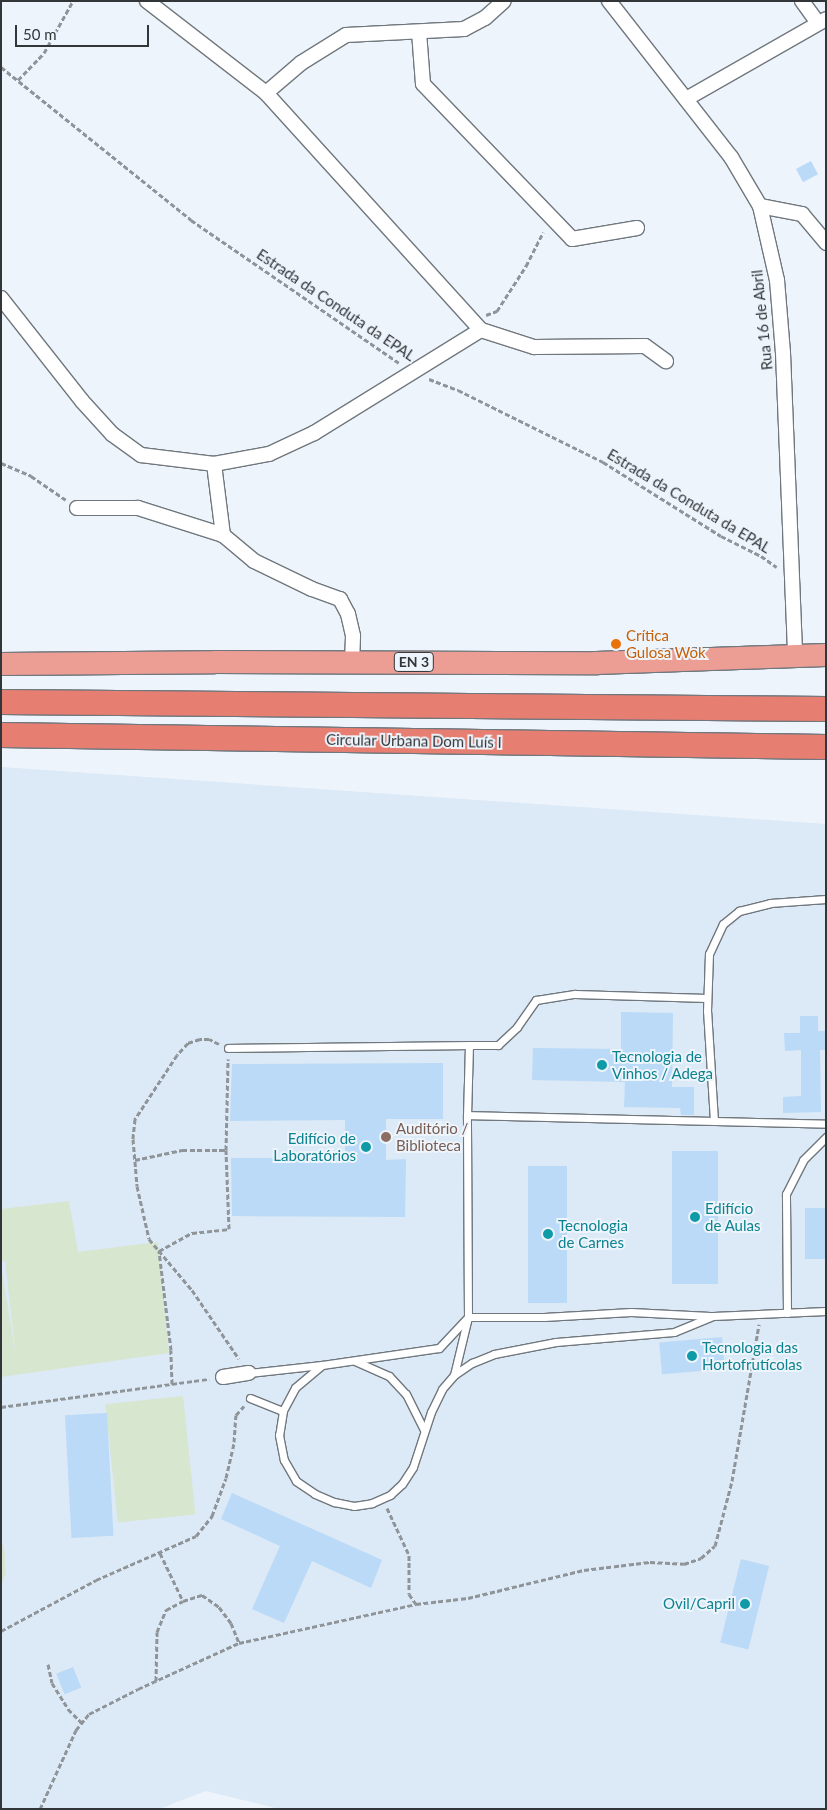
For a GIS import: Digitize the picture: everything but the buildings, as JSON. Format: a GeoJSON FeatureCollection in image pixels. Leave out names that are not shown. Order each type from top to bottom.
{"type":"FeatureCollection","features":[{"type":"Feature","properties":{"kind":"highway"},"geometry":{"type":"LineString","coordinates":[[1,702],[826,709]]}},
{"type":"Feature","properties":{"kind":"highway","name":"Circular Urbana Dom Luís I"},"geometry":{"type":"LineString","coordinates":[[1,735],[826,747]]}},
{"type":"Feature","properties":{"kind":"main road","name":"EN 3"},"geometry":{"type":"LineString","coordinates":[[1,664],[596,663],[826,655]]}},
{"type":"Feature","properties":{"kind":"street"},"geometry":{"type":"LineString","coordinates":[[147,1],[266,93],[481,330],[534,347],[645,346],[666,361]]}},
{"type":"Feature","properties":{"kind":"street"},"geometry":{"type":"LineString","coordinates":[[266,93],[301,63],[346,35],[464,29],[485,18],[504,1]]}},
{"type":"Feature","properties":{"kind":"street","name":"Rua 16 de Abril"},"geometry":{"type":"LineString","coordinates":[[609,1],[731,157],[760,206],[777,280],[783,353],[795,656]]}},
{"type":"Feature","properties":{"kind":"street"},"geometry":{"type":"LineString","coordinates":[[686,99],[822,21],[802,1]]}},
{"type":"Feature","properties":{"kind":"street"},"geometry":{"type":"LineString","coordinates":[[419,32],[423,84],[572,239],[637,228]]}},
{"type":"Feature","properties":{"kind":"street"},"geometry":{"type":"LineString","coordinates":[[760,206],[802,214],[826,243]]}},
{"type":"Feature","properties":{"kind":"street"},"geometry":{"type":"LineString","coordinates":[[1,298],[82,400],[112,434],[141,455],[214,464],[269,454],[314,433],[413,370],[481,330]]}},
{"type":"Feature","properties":{"kind":"street"},"geometry":{"type":"LineString","coordinates":[[214,464],[223,535]]}},
{"type":"Feature","properties":{"kind":"street"},"geometry":{"type":"LineString","coordinates":[[77,508],[138,508],[223,535],[254,561],[312,589],[340,599],[348,614],[353,636],[352,662]]}},
{"type":"Feature","properties":{"kind":"street"},"geometry":{"type":"LineString","coordinates":[[224,1377],[249,1373]]}},
{"type":"Feature","properties":{"kind":"lane"},"geometry":{"type":"LineString","coordinates":[[714,1121],[709,1066],[707,998],[709,954],[723,924],[739,911],[770,903],[826,899]]}},
{"type":"Feature","properties":{"kind":"lane"},"geometry":{"type":"LineString","coordinates":[[228,1048],[498,1045],[517,1027],[536,1000],[574,994],[707,998]]}},
{"type":"Feature","properties":{"kind":"lane"},"geometry":{"type":"LineString","coordinates":[[454,1375],[468,1317],[467,1115],[469,1045]]}},
{"type":"Feature","properties":{"kind":"lane"},"geometry":{"type":"LineString","coordinates":[[467,1115],[826,1124]]}},
{"type":"Feature","properties":{"kind":"lane"},"geometry":{"type":"LineString","coordinates":[[787,1313],[786,1194],[803,1160],[826,1137]]}},
{"type":"Feature","properties":{"kind":"lane"},"geometry":{"type":"LineString","coordinates":[[249,1373],[322,1365],[439,1348],[468,1317],[631,1312],[761,1316],[826,1311]]}},
{"type":"Feature","properties":{"kind":"lane"},"geometry":{"type":"LineString","coordinates":[[322,1365],[295,1388],[283,1411],[279,1435],[284,1460],[296,1481],[314,1494],[334,1502],[354,1506],[382,1499],[402,1484],[413,1467],[424,1430],[442,1389],[454,1375],[472,1362],[494,1354],[556,1342],[674,1332],[713,1316]]}},
{"type":"Feature","properties":{"kind":"lane"},"geometry":{"type":"LineString","coordinates":[[355,1360],[389,1376],[406,1394],[424,1430]]}},
{"type":"Feature","properties":{"kind":"lane"},"geometry":{"type":"LineString","coordinates":[[250,1398],[283,1411]]}},
{"type":"Feature","properties":{"kind":"path"},"geometry":{"type":"LineString","coordinates":[[18,80],[44,53],[73,1]]}},
{"type":"Feature","properties":{"kind":"path","name":"Estrada da Conduta da EPAL"},"geometry":{"type":"LineString","coordinates":[[1,66],[191,220],[398,363],[440,384],[458,390],[602,462],[721,536],[761,556],[792,576]]}},
{"type":"Feature","properties":{"kind":"path"},"geometry":{"type":"LineString","coordinates":[[461,308],[483,316],[497,311],[542,236],[550,215]]}},
{"type":"Feature","properties":{"kind":"path"},"geometry":{"type":"LineString","coordinates":[[1,463],[31,476],[77,508]]}},
{"type":"Feature","properties":{"kind":"path"},"geometry":{"type":"LineString","coordinates":[[159,1251],[192,1233],[229,1228],[226,1150],[228,1048],[209,1039],[200,1039],[188,1043],[177,1055],[135,1118],[137,1186],[149,1239],[159,1251],[192,1290],[249,1373]]}},
{"type":"Feature","properties":{"kind":"path"},"geometry":{"type":"LineString","coordinates":[[135,1160],[182,1150],[226,1150]]}},
{"type":"Feature","properties":{"kind":"path"},"geometry":{"type":"LineString","coordinates":[[159,1251],[171,1350],[172,1384]]}},
{"type":"Feature","properties":{"kind":"path"},"geometry":{"type":"LineString","coordinates":[[40,1809],[76,1730],[90,1714],[156,1681],[239,1644],[416,1604],[468,1598],[584,1570],[650,1562],[684,1564],[701,1558],[716,1546],[732,1481],[761,1316]]}},
{"type":"Feature","properties":{"kind":"path"},"geometry":{"type":"LineString","coordinates":[[1,1407],[224,1377]]}},
{"type":"Feature","properties":{"kind":"path"},"geometry":{"type":"LineString","coordinates":[[1,1631],[96,1580],[196,1536],[212,1516],[226,1478],[232,1451],[236,1415],[250,1398]]}},
{"type":"Feature","properties":{"kind":"path"},"geometry":{"type":"LineString","coordinates":[[382,1499],[409,1555],[409,1594],[416,1604]]}},
{"type":"Feature","properties":{"kind":"path"},"geometry":{"type":"LineString","coordinates":[[160,1553],[183,1601]]}},
{"type":"Feature","properties":{"kind":"path"},"geometry":{"type":"LineString","coordinates":[[156,1681],[157,1632],[166,1610],[183,1601],[202,1595],[220,1607],[232,1623],[239,1644]]}},
{"type":"Feature","properties":{"kind":"path"},"geometry":{"type":"LineString","coordinates":[[48,1664],[52,1683],[68,1709],[82,1723]]}},
{"type":"Feature","properties":{"kind":"shaded area"},"geometry":{"type":"Polygon","coordinates":[[[1,767],[826,824],[826,1809],[279,1809],[206,1791],[159,1809],[1,1809],[1,767]]]}},
{"type":"Feature","properties":{"kind":"green space"},"geometry":{"type":"Polygon","coordinates":[[[69,1201],[78,1252],[158,1242],[169,1353],[1,1377],[1,1265],[16,1357],[5,1261],[15,1260],[1,1261],[1,1209],[69,1201]]]}},
{"type":"Feature","properties":{"kind":"green space"},"geometry":{"type":"Polygon","coordinates":[[[183,1396],[195,1514],[118,1523],[105,1404],[183,1396]]]}},
{"type":"Feature","properties":{"kind":"green space"},"geometry":{"type":"Polygon","coordinates":[[[1,1541],[4,1548],[6,1573],[1,1585],[1,1541]]]}},
{"type":"Feature","properties":{"kind":"place","name":"Crítica Gulosa Wok"},"geometry":{"type":"Point","coordinates":[616,644]}},
{"type":"Feature","properties":{"kind":"place","name":"Tecnologia de Vinhos / Adega"},"geometry":{"type":"Point","coordinates":[602,1065]}},
{"type":"Feature","properties":{"kind":"place","name":"Auditório / Biblioteca"},"geometry":{"type":"Point","coordinates":[386,1137]}},
{"type":"Feature","properties":{"kind":"place","name":"Edifício de Laboratórios"},"geometry":{"type":"Point","coordinates":[366,1147]}},
{"type":"Feature","properties":{"kind":"place","name":"Edifício de Aulas"},"geometry":{"type":"Point","coordinates":[695,1217]}},
{"type":"Feature","properties":{"kind":"place","name":"Tecnologia de Carnes"},"geometry":{"type":"Point","coordinates":[548,1234]}},
{"type":"Feature","properties":{"kind":"place","name":"Tecnologia das Hortofrutícolas"},"geometry":{"type":"Point","coordinates":[692,1356]}},
{"type":"Feature","properties":{"kind":"place","name":"Ovil/Capril"},"geometry":{"type":"Point","coordinates":[745,1604]}}]}
